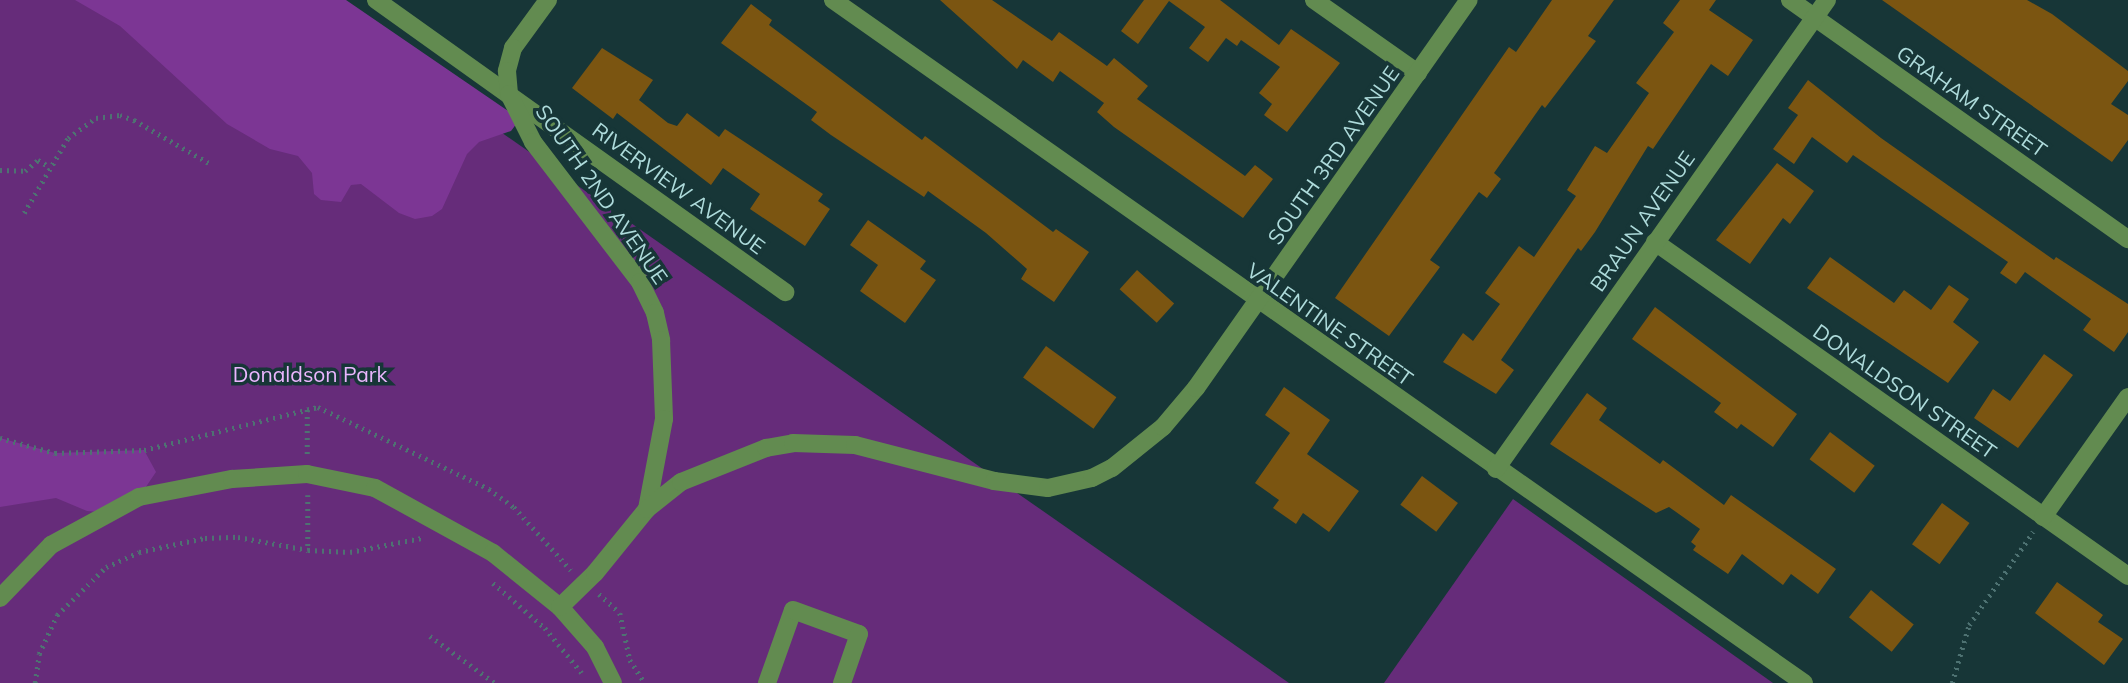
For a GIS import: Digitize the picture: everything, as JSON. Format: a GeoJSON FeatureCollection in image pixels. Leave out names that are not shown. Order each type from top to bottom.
{"type":"FeatureCollection","features":[{"type":"Feature","properties":{"kind":"street","name":"RIVERVIEW AVENUE"},"geometry":{"type":"LineString","coordinates":[[376,0],[785,292]]}},
{"type":"Feature","properties":{"kind":"street","name":"SOUTH 2ND AVENUE"},"geometry":{"type":"LineString","coordinates":[[548,0],[513,48],[507,71],[509,94],[533,142],[640,282],[655,313],[661,341],[664,419],[647,509]]}},
{"type":"Feature","properties":{"kind":"street","name":"VALENTINE STREET"},"geometry":{"type":"LineString","coordinates":[[832,0],[1804,683]]}},
{"type":"Feature","properties":{"kind":"street"},"geometry":{"type":"LineString","coordinates":[[1314,0],[1418,73]]}},
{"type":"Feature","properties":{"kind":"street","name":"SOUTH 3RD AVENUE"},"geometry":{"type":"LineString","coordinates":[[560,607],[595,573],[647,509],[681,482],[711,467],[793,443],[855,445],[1021,485],[1048,488],[1092,478],[1136,452],[1163,427],[1258,301],[1469,0]]}},
{"type":"Feature","properties":{"kind":"street","name":"GRAHAM STREET"},"geometry":{"type":"LineString","coordinates":[[1790,0],[2128,239]]}},
{"type":"Feature","properties":{"kind":"street","name":"BRAUN AVENUE"},"geometry":{"type":"LineString","coordinates":[[1496,469],[1827,0]]}},
{"type":"Feature","properties":{"kind":"street","name":"DONALDSON STREET"},"geometry":{"type":"LineString","coordinates":[[1655,242],[2128,576]]}},
{"type":"Feature","properties":{"kind":"street"},"geometry":{"type":"LineString","coordinates":[[2043,517],[2128,397]]}},
{"type":"Feature","properties":{"kind":"street"},"geometry":{"type":"LineString","coordinates":[[0,598],[51,545],[139,497],[232,479],[307,474],[375,488],[493,553],[560,607],[594,647],[613,683]]}},
{"type":"Feature","properties":{"kind":"street"},"geometry":{"type":"LineString","coordinates":[[767,683],[793,610],[859,634],[842,683]]}},
{"type":"Feature","properties":{"kind":"path"},"geometry":{"type":"LineString","coordinates":[[24,213],[68,138],[85,123],[121,115],[209,163]]}},
{"type":"Feature","properties":{"kind":"path"},"geometry":{"type":"LineString","coordinates":[[0,170],[25,171],[38,160],[50,167]]}},
{"type":"Feature","properties":{"kind":"path"},"geometry":{"type":"LineString","coordinates":[[1952,683],[1969,625],[2043,517]]}},
{"type":"Feature","properties":{"kind":"path"},"geometry":{"type":"LineString","coordinates":[[35,683],[39,654],[57,615],[106,567],[139,552],[205,538],[237,537],[308,550],[350,552],[391,542],[433,540]]}},
{"type":"Feature","properties":{"kind":"path"},"geometry":{"type":"LineString","coordinates":[[484,575],[573,657],[588,683]]}},
{"type":"Feature","properties":{"kind":"path"},"geometry":{"type":"LineString","coordinates":[[430,636],[495,683]]}},
{"type":"Feature","properties":{"kind":"green space","name":"Donaldson Park"},"geometry":{"type":"Polygon","coordinates":[[[0,0],[312,0],[1289,683],[0,683],[0,0]]]}},
{"type":"Feature","properties":{"kind":"green space"},"geometry":{"type":"Polygon","coordinates":[[[1513,499],[1773,683],[1384,683],[1513,499]]]}},
{"type":"Feature","properties":{"kind":"shaded area"},"geometry":{"type":"Polygon","coordinates":[[[75,0],[346,0],[520,119],[511,131],[479,142],[467,154],[442,209],[432,216],[415,219],[399,213],[361,184],[351,185],[341,202],[321,200],[314,194],[312,173],[298,156],[270,149],[227,124],[120,26],[75,0]]]}},
{"type":"Feature","properties":{"kind":"shaded area"},"geometry":{"type":"Polygon","coordinates":[[[0,438],[55,453],[144,450],[156,472],[139,497],[110,513],[87,511],[56,498],[0,507],[0,438]]]}},
{"type":"Feature","properties":{"kind":"building"},"geometry":{"type":"Polygon","coordinates":[[[940,0],[992,0],[1052,41],[1059,32],[1107,66],[1114,58],[1148,86],[1137,99],[1245,176],[1255,165],[1273,179],[1243,218],[1114,127],[1097,112],[1104,103],[1060,71],[1053,82],[1023,60],[1017,69],[940,0]]]}},
{"type":"Feature","properties":{"kind":"building"},"geometry":{"type":"Polygon","coordinates":[[[1144,0],[1220,0],[1279,45],[1291,29],[1340,63],[1287,132],[1264,115],[1272,104],[1259,93],[1280,67],[1241,40],[1237,46],[1226,38],[1208,62],[1189,48],[1205,27],[1169,1],[1138,44],[1121,31],[1144,0]]]}},
{"type":"Feature","properties":{"kind":"building"},"geometry":{"type":"Polygon","coordinates":[[[1552,0],[1614,0],[1588,36],[1596,41],[1545,108],[1542,105],[1494,173],[1501,179],[1487,198],[1479,192],[1430,260],[1440,267],[1389,336],[1335,298],[1509,47],[1516,52],[1552,0]]]}},
{"type":"Feature","properties":{"kind":"building"},"geometry":{"type":"Polygon","coordinates":[[[1680,0],[1716,0],[1709,10],[1753,40],[1728,76],[1711,64],[1653,149],[1648,146],[1595,232],[1581,251],[1578,248],[1501,360],[1514,370],[1496,394],[1443,362],[1463,333],[1473,341],[1500,304],[1485,293],[1519,246],[1534,257],[1576,196],[1567,190],[1595,146],[1607,153],[1649,93],[1636,83],[1674,32],[1663,23],[1680,0]]]}},
{"type":"Feature","properties":{"kind":"building"},"geometry":{"type":"Polygon","coordinates":[[[1882,0],[2027,0],[2052,14],[2128,71],[2128,81],[2111,104],[2128,115],[2128,140],[2112,162],[1882,0]]]}},
{"type":"Feature","properties":{"kind":"building"},"geometry":{"type":"Polygon","coordinates":[[[751,4],[772,20],[769,25],[922,140],[925,136],[1053,232],[1056,229],[1089,252],[1054,302],[1021,279],[1027,269],[986,233],[928,191],[924,197],[831,135],[811,120],[817,112],[721,43],[751,4]]]}},
{"type":"Feature","properties":{"kind":"building"},"geometry":{"type":"Polygon","coordinates":[[[602,48],[653,80],[639,100],[668,123],[677,126],[687,113],[719,137],[725,129],[823,194],[818,201],[830,209],[805,246],[750,209],[760,194],[723,168],[711,185],[617,113],[613,119],[572,88],[602,48]]]}},
{"type":"Feature","properties":{"kind":"building"},"geometry":{"type":"Polygon","coordinates":[[[1808,80],[1881,138],[2054,260],[2056,257],[2128,304],[2128,332],[2114,352],[2083,330],[2091,319],[2025,272],[2016,284],[2000,273],[2008,262],[1853,155],[1847,163],[1812,137],[1794,164],[1773,149],[1798,115],[1788,108],[1808,80]]]}},
{"type":"Feature","properties":{"kind":"building"},"geometry":{"type":"Polygon","coordinates":[[[1777,163],[1814,191],[1790,224],[1783,218],[1750,264],[1716,240],[1777,163]]]}},
{"type":"Feature","properties":{"kind":"building"},"geometry":{"type":"Polygon","coordinates":[[[868,220],[926,261],[920,269],[936,280],[905,323],[860,291],[878,265],[850,245],[868,220]]]}},
{"type":"Feature","properties":{"kind":"building"},"geometry":{"type":"Polygon","coordinates":[[[1830,257],[1894,303],[1904,290],[1931,310],[1949,285],[1969,299],[1953,322],[1979,342],[1948,383],[1807,288],[1830,257]]]}},
{"type":"Feature","properties":{"kind":"building"},"geometry":{"type":"Polygon","coordinates":[[[1137,270],[1174,303],[1157,323],[1120,289],[1137,270]]]}},
{"type":"Feature","properties":{"kind":"building"},"geometry":{"type":"Polygon","coordinates":[[[1655,307],[1797,414],[1773,447],[1741,424],[1737,429],[1714,412],[1721,403],[1632,339],[1655,307]]]}},
{"type":"Feature","properties":{"kind":"building"},"geometry":{"type":"Polygon","coordinates":[[[1046,346],[1116,397],[1093,429],[1023,378],[1046,346]]]}},
{"type":"Feature","properties":{"kind":"building"},"geometry":{"type":"Polygon","coordinates":[[[2044,354],[2073,375],[2018,448],[1974,418],[1993,389],[2010,401],[2044,354]]]}},
{"type":"Feature","properties":{"kind":"building"},"geometry":{"type":"Polygon","coordinates":[[[1284,387],[1330,420],[1307,454],[1359,491],[1329,532],[1303,513],[1296,524],[1273,508],[1279,500],[1255,483],[1290,433],[1265,415],[1284,387]]]}},
{"type":"Feature","properties":{"kind":"building"},"geometry":{"type":"Polygon","coordinates":[[[1587,393],[1607,408],[1599,420],[1660,464],[1663,460],[1724,505],[1731,495],[1836,569],[1818,594],[1791,574],[1783,585],[1742,554],[1728,574],[1693,550],[1696,546],[1691,542],[1700,529],[1669,507],[1656,513],[1550,444],[1587,393]]]}},
{"type":"Feature","properties":{"kind":"building"},"geometry":{"type":"Polygon","coordinates":[[[1830,432],[1875,466],[1854,493],[1810,459],[1830,432]]]}},
{"type":"Feature","properties":{"kind":"building"},"geometry":{"type":"Polygon","coordinates":[[[1422,476],[1458,503],[1436,532],[1400,505],[1422,476]]]}},
{"type":"Feature","properties":{"kind":"building"},"geometry":{"type":"Polygon","coordinates":[[[1942,503],[1970,523],[1940,564],[1912,544],[1942,503]]]}},
{"type":"Feature","properties":{"kind":"building"},"geometry":{"type":"Polygon","coordinates":[[[2057,582],[2103,615],[2098,622],[2123,639],[2104,665],[2035,613],[2057,582]]]}},
{"type":"Feature","properties":{"kind":"building"},"geometry":{"type":"Polygon","coordinates":[[[1871,590],[1914,625],[1892,652],[1849,617],[1871,590]]]}}]}
